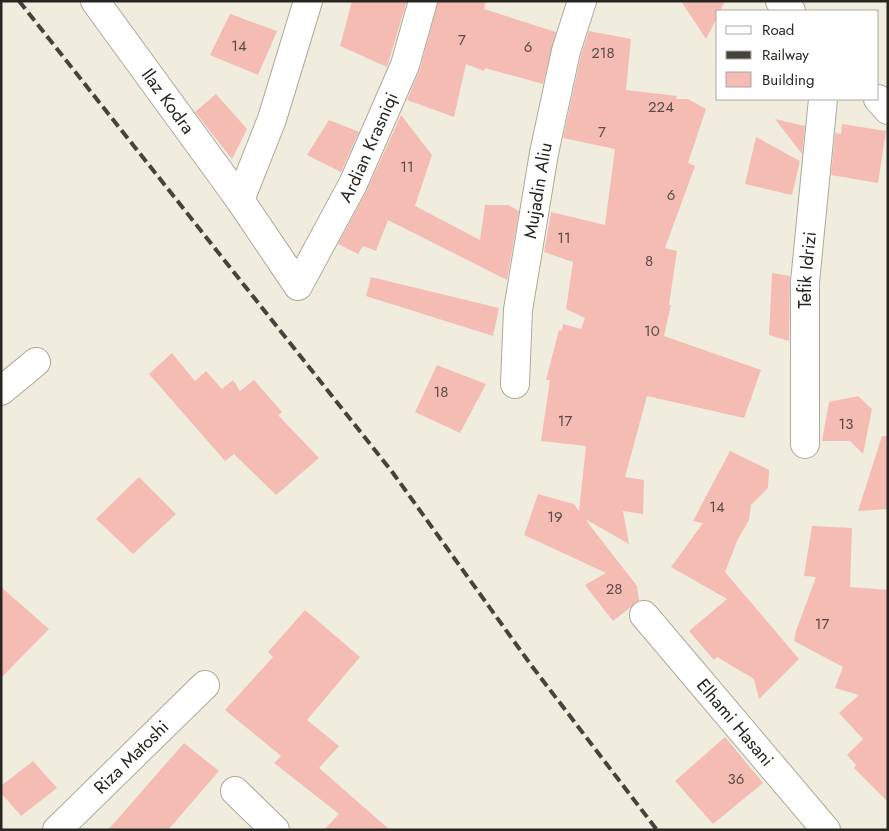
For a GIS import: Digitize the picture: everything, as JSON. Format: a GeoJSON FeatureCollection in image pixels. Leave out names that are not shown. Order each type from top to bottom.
{"type":"FeatureCollection","features":[{"type":"Feature","properties":{"kind":"street","name":"Ilaz Kodra"},"geometry":{"type":"LineString","coordinates":[[95,1],[240,200],[298,286]]}},
{"type":"Feature","properties":{"kind":"street"},"geometry":{"type":"LineString","coordinates":[[240,200],[272,119],[308,1]]}},
{"type":"Feature","properties":{"kind":"street","name":"Ardian Krasniqi"},"geometry":{"type":"LineString","coordinates":[[298,286],[353,184],[405,65],[423,1]]}},
{"type":"Feature","properties":{"kind":"street","name":"Mujadin Aliu"},"geometry":{"type":"LineString","coordinates":[[515,384],[519,284],[566,51],[582,1]]}},
{"type":"Feature","properties":{"kind":"street"},"geometry":{"type":"LineString","coordinates":[[780,1],[790,10]]}},
{"type":"Feature","properties":{"kind":"street","name":"Tefik Idrizi"},"geometry":{"type":"LineString","coordinates":[[805,444],[805,282],[823,100]]}},
{"type":"Feature","properties":{"kind":"street"},"geometry":{"type":"LineString","coordinates":[[879,100],[888,110]]}},
{"type":"Feature","properties":{"kind":"street"},"geometry":{"type":"LineString","coordinates":[[1,391],[36,362]]}},
{"type":"Feature","properties":{"kind":"street","name":"Elhami Hasani"},"geometry":{"type":"LineString","coordinates":[[644,615],[826,830]]}},
{"type":"Feature","properties":{"kind":"street","name":"Riza Matoshi"},"geometry":{"type":"LineString","coordinates":[[57,830],[205,684]]}},
{"type":"Feature","properties":{"kind":"street"},"geometry":{"type":"LineString","coordinates":[[235,790],[275,830]]}},
{"type":"Feature","properties":{"kind":"building"},"geometry":{"type":"Polygon","coordinates":[[[352,1],[407,1],[387,67],[340,46],[352,1]]]}},
{"type":"Feature","properties":{"kind":"building"},"geometry":{"type":"Polygon","coordinates":[[[438,1],[486,1],[484,9],[556,32],[543,84],[485,68],[484,71],[466,64],[454,117],[407,100],[420,69],[438,1]]]}},
{"type":"Feature","properties":{"kind":"building"},"geometry":{"type":"Polygon","coordinates":[[[681,1],[725,1],[720,10],[716,10],[716,20],[706,39],[681,1]]]}},
{"type":"Feature","properties":{"kind":"building"},"geometry":{"type":"Polygon","coordinates":[[[230,14],[277,31],[258,75],[210,55],[230,14]]]}},
{"type":"Feature","properties":{"kind":"building"},"geometry":{"type":"Polygon","coordinates":[[[589,31],[631,39],[626,90],[677,96],[676,99],[688,99],[706,109],[688,163],[695,166],[665,248],[677,251],[669,305],[671,305],[664,336],[761,370],[744,418],[647,396],[625,477],[644,480],[643,514],[623,511],[629,544],[585,519],[637,586],[639,601],[613,621],[585,585],[606,573],[524,535],[538,494],[574,504],[579,511],[586,446],[541,441],[550,380],[546,380],[559,330],[562,331],[563,324],[581,329],[585,318],[566,309],[573,262],[544,252],[551,212],[605,225],[615,149],[563,138],[581,55],[589,31]]]}},
{"type":"Feature","properties":{"kind":"building"},"geometry":{"type":"Polygon","coordinates":[[[216,94],[247,129],[232,159],[195,112],[216,94]]]}},
{"type":"Feature","properties":{"kind":"building"},"geometry":{"type":"Polygon","coordinates":[[[401,115],[432,155],[415,206],[480,240],[485,205],[508,205],[519,211],[507,280],[388,220],[376,251],[363,246],[358,254],[338,244],[367,190],[401,115]]]}},
{"type":"Feature","properties":{"kind":"building"},"geometry":{"type":"Polygon","coordinates":[[[775,119],[805,126],[802,154],[775,119]]]}},
{"type":"Feature","properties":{"kind":"building"},"geometry":{"type":"Polygon","coordinates":[[[329,120],[359,132],[341,172],[307,155],[329,120]]]}},
{"type":"Feature","properties":{"kind":"building"},"geometry":{"type":"Polygon","coordinates":[[[842,124],[886,131],[878,183],[831,175],[835,133],[841,134],[842,124]]]}},
{"type":"Feature","properties":{"kind":"building"},"geometry":{"type":"Polygon","coordinates":[[[756,137],[800,161],[792,195],[745,184],[756,137]]]}},
{"type":"Feature","properties":{"kind":"building"},"geometry":{"type":"Polygon","coordinates":[[[772,273],[790,276],[789,341],[769,335],[772,273]]]}},
{"type":"Feature","properties":{"kind":"building"},"geometry":{"type":"Polygon","coordinates":[[[371,277],[499,308],[493,336],[366,296],[371,277]]]}},
{"type":"Feature","properties":{"kind":"building"},"geometry":{"type":"Polygon","coordinates":[[[172,353],[195,381],[206,371],[222,389],[233,380],[240,391],[254,380],[282,412],[278,415],[319,458],[276,495],[234,454],[225,461],[149,374],[172,353]]]}},
{"type":"Feature","properties":{"kind":"building"},"geometry":{"type":"Polygon","coordinates":[[[437,365],[486,384],[460,433],[415,412],[437,365]]]}},
{"type":"Feature","properties":{"kind":"building"},"geometry":{"type":"Polygon","coordinates":[[[858,396],[872,409],[863,454],[850,441],[822,441],[829,402],[858,396]]]}},
{"type":"Feature","properties":{"kind":"building"},"geometry":{"type":"Polygon","coordinates":[[[882,436],[888,436],[888,509],[858,511],[882,436]]]}},
{"type":"Feature","properties":{"kind":"building"},"geometry":{"type":"Polygon","coordinates":[[[730,451],[769,470],[768,488],[751,505],[749,520],[738,539],[725,572],[799,659],[759,699],[754,679],[717,657],[714,660],[689,631],[727,599],[671,567],[703,523],[693,521],[730,451]]]}},
{"type":"Feature","properties":{"kind":"building"},"geometry":{"type":"Polygon","coordinates":[[[139,477],[176,514],[133,554],[96,519],[139,477]]]}},
{"type":"Feature","properties":{"kind":"building"},"geometry":{"type":"Polygon","coordinates":[[[812,526],[852,528],[850,587],[888,590],[888,802],[854,768],[856,765],[847,755],[863,739],[839,713],[859,695],[835,688],[843,667],[794,641],[816,577],[804,576],[812,526]]]}},
{"type":"Feature","properties":{"kind":"building"},"geometry":{"type":"Polygon","coordinates":[[[1,587],[49,629],[1,678],[1,587]]]}},
{"type":"Feature","properties":{"kind":"building"},"geometry":{"type":"Polygon","coordinates":[[[305,610],[360,657],[307,720],[339,746],[319,768],[390,830],[324,830],[339,814],[274,763],[281,756],[225,710],[273,657],[268,652],[305,610]]]}},
{"type":"Feature","properties":{"kind":"building"},"geometry":{"type":"Polygon","coordinates":[[[725,737],[763,783],[713,824],[675,781],[725,737]]]}},
{"type":"Feature","properties":{"kind":"building"},"geometry":{"type":"Polygon","coordinates":[[[184,743],[219,771],[168,830],[108,830],[184,743]]]}},
{"type":"Feature","properties":{"kind":"building"},"geometry":{"type":"Polygon","coordinates":[[[33,761],[57,788],[21,816],[1,793],[1,786],[33,761]]]}},
{"type":"Feature","properties":{"kind":"railway"},"geometry":{"type":"LineString","coordinates":[[19,1],[393,473],[531,665],[657,830]]}}]}
